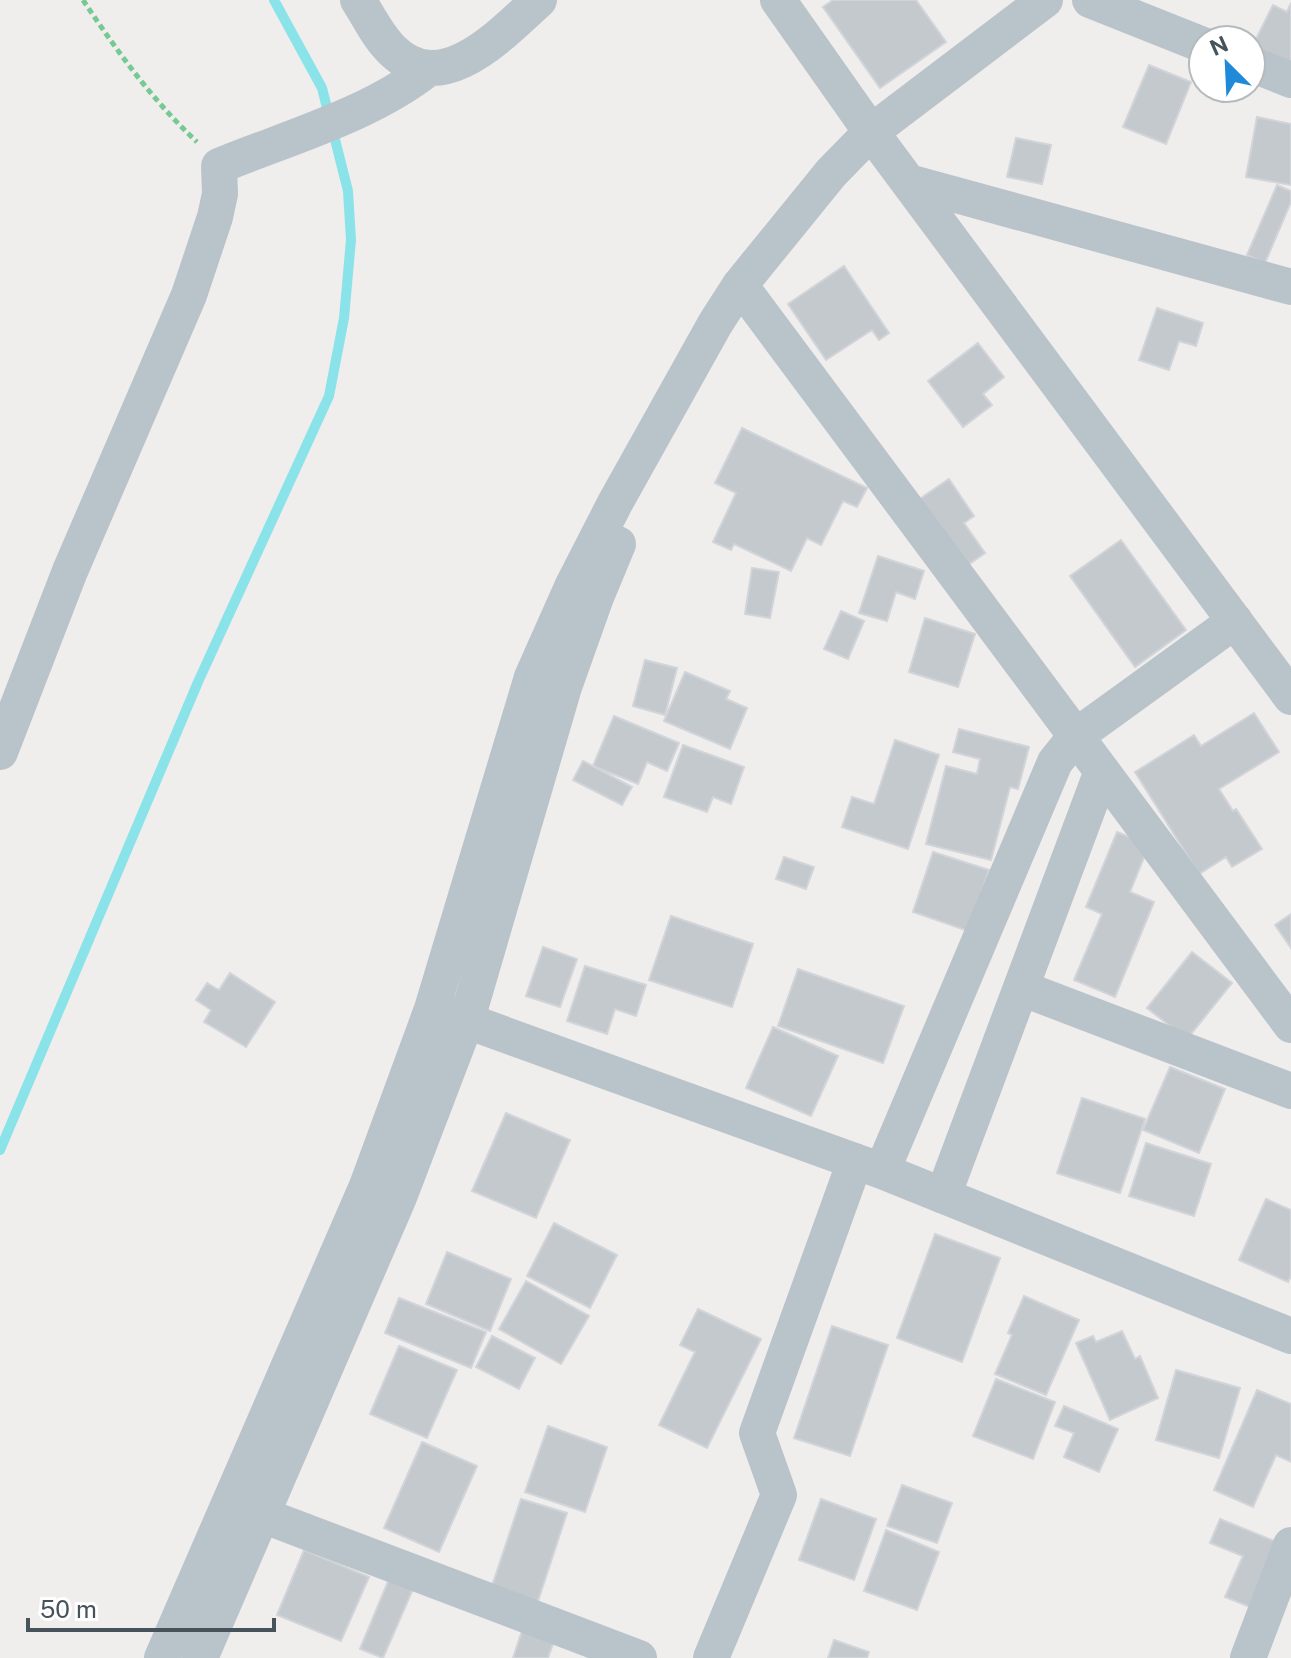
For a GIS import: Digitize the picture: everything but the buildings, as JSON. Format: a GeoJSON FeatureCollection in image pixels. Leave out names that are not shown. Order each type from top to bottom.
{"type":"FeatureCollection","features":[{"type":"Feature","properties":{"kind":"street"},"geometry":{"type":"LineString","coordinates":[[358,0],[393,52],[408,62],[428,69]]}},
{"type":"Feature","properties":{"kind":"street"},"geometry":{"type":"LineString","coordinates":[[0,752],[70,571],[189,295],[218,206],[219,166],[394,94],[428,69],[452,65],[487,46],[539,0]]}},
{"type":"Feature","properties":{"kind":"street"},"geometry":{"type":"LineString","coordinates":[[778,0],[871,132],[1235,621],[1285,676]]}},
{"type":"Feature","properties":{"kind":"street"},"geometry":{"type":"LineString","coordinates":[[162,1658],[367,1186],[432,1009],[532,677],[579,573],[715,324],[740,285],[831,173],[871,132],[1045,0]]}},
{"type":"Feature","properties":{"kind":"street"},"geometry":{"type":"LineString","coordinates":[[1090,0],[1187,39]]}},
{"type":"Feature","properties":{"kind":"street"},"geometry":{"type":"LineString","coordinates":[[1267,70],[1291,80]]}},
{"type":"Feature","properties":{"kind":"street"},"geometry":{"type":"LineString","coordinates":[[909,182],[1291,287]]}},
{"type":"Feature","properties":{"kind":"street"},"geometry":{"type":"LineString","coordinates":[[740,285],[1291,1025]]}},
{"type":"Feature","properties":{"kind":"street"},"geometry":{"type":"LineString","coordinates":[[200,1658],[399,1197],[467,1019],[564,687],[672,405]]}},
{"type":"Feature","properties":{"kind":"street"},"geometry":{"type":"LineString","coordinates":[[711,1658],[779,1495],[757,1433],[868,1166],[1055,762],[1076,736],[1235,621]]}},
{"type":"Feature","properties":{"kind":"street"},"geometry":{"type":"LineString","coordinates":[[943,1196],[1102,771]]}},
{"type":"Feature","properties":{"kind":"street"},"geometry":{"type":"LineString","coordinates":[[1021,988],[1291,1091]]}},
{"type":"Feature","properties":{"kind":"street"},"geometry":{"type":"LineString","coordinates":[[432,1009],[467,1019],[868,1166],[1291,1336]]}},
{"type":"Feature","properties":{"kind":"street"},"geometry":{"type":"LineString","coordinates":[[262,1515],[639,1658]]}},
{"type":"Feature","properties":{"kind":"street"},"geometry":{"type":"LineString","coordinates":[[1248,1658],[1291,1545]]}},
{"type":"Feature","properties":{"kind":"path"},"geometry":{"type":"LineString","coordinates":[[83,0],[134,75],[219,166]]}},
{"type":"Feature","properties":{"kind":"waterway"},"geometry":{"type":"LineString","coordinates":[[0,1150],[198,682],[329,396],[344,318],[351,240],[348,191],[322,88],[274,0]]}}]}
